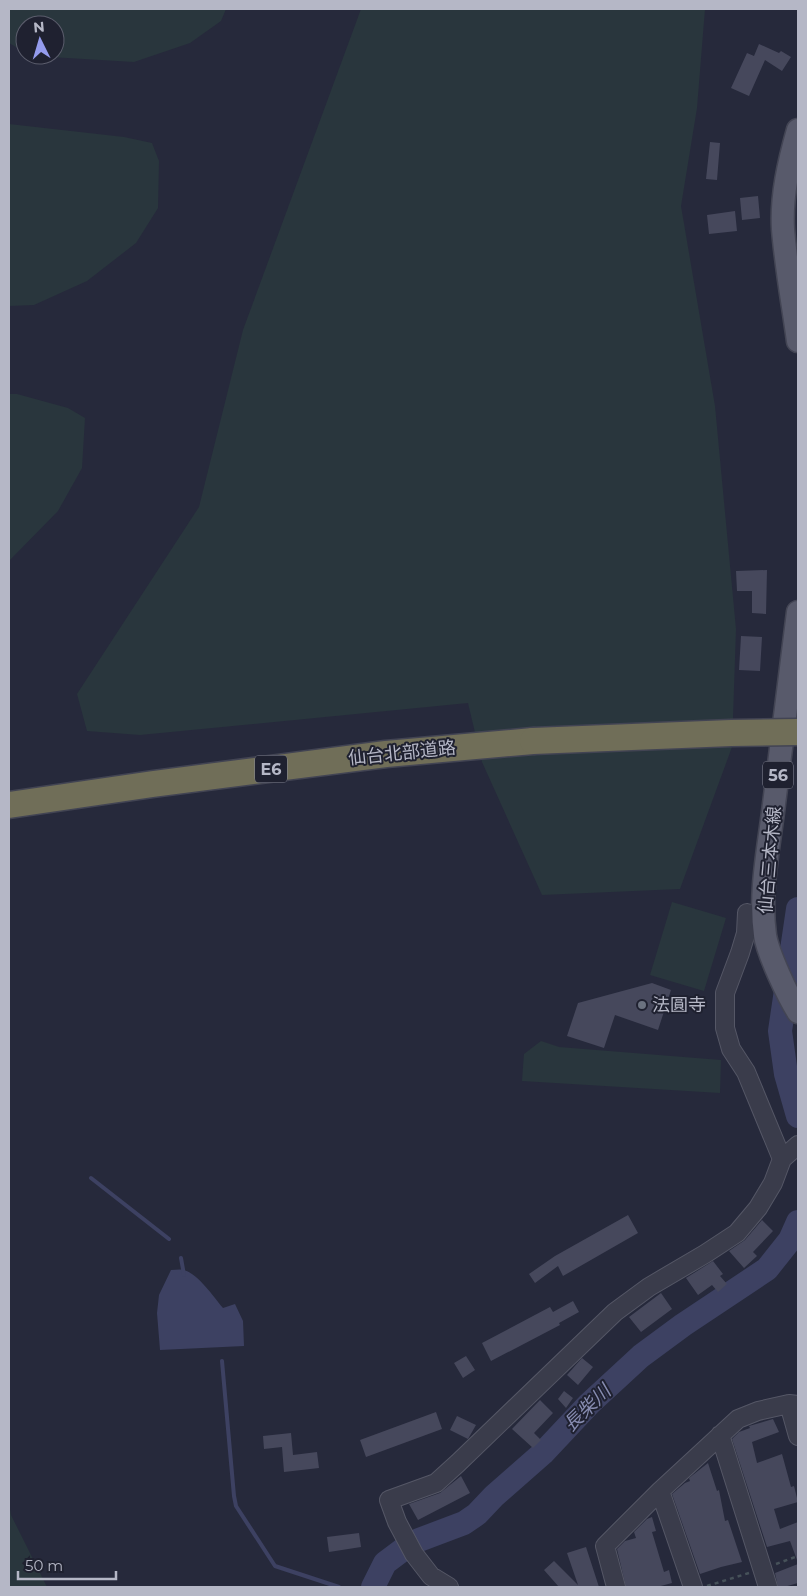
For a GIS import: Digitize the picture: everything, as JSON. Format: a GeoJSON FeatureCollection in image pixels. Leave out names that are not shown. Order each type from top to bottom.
{"type":"FeatureCollection","features":[{"type":"Feature","properties":{"kind":"highway","name":"仙台北部道路"},"geometry":{"type":"LineString","coordinates":[[9,805],[153,784],[386,754],[533,741],[798,732]]}},
{"type":"Feature","properties":{"kind":"main road"},"geometry":{"type":"LineString","coordinates":[[798,130],[790,156],[785,190],[783,228],[798,341]]}},
{"type":"Feature","properties":{"kind":"main road","name":"仙台三本木線"},"geometry":{"type":"LineString","coordinates":[[798,612],[762,907],[766,938],[776,966],[798,1012]]}},
{"type":"Feature","properties":{"kind":"street"},"geometry":{"type":"LineString","coordinates":[[448,1587],[431,1576],[414,1554],[404,1538],[389,1500],[436,1483],[615,1312],[649,1287],[737,1233],[758,1208],[792,1151],[731,1049],[725,1028],[724,993],[746,933],[747,913]]}},
{"type":"Feature","properties":{"kind":"street"},"geometry":{"type":"LineString","coordinates":[[616,1587],[605,1546],[660,1491],[738,1420],[758,1411],[794,1405],[798,1436]]}},
{"type":"Feature","properties":{"kind":"street"},"geometry":{"type":"LineString","coordinates":[[720,1436],[768,1587]]}},
{"type":"Feature","properties":{"kind":"street"},"geometry":{"type":"LineString","coordinates":[[660,1491],[693,1587]]}},
{"type":"Feature","properties":{"kind":"shaded area"},"geometry":{"type":"Polygon","coordinates":[[[9,9],[226,9],[221,21],[190,43],[134,62],[65,58],[65,15],[15,15],[15,46],[9,43],[9,9]]]}},
{"type":"Feature","properties":{"kind":"shaded area"},"geometry":{"type":"Polygon","coordinates":[[[361,9],[705,9],[697,108],[681,206],[715,406],[736,629],[732,747],[680,889],[542,895],[482,762],[468,703],[140,735],[87,731],[77,694],[199,507],[243,330],[361,9]]]}},
{"type":"Feature","properties":{"kind":"shaded area"},"geometry":{"type":"Polygon","coordinates":[[[9,124],[124,137],[152,143],[159,161],[158,208],[136,243],[87,281],[34,305],[9,306],[9,124]]]}},
{"type":"Feature","properties":{"kind":"shaded area"},"geometry":{"type":"Polygon","coordinates":[[[9,394],[17,394],[68,408],[85,418],[82,468],[58,511],[9,561],[9,394]]]}},
{"type":"Feature","properties":{"kind":"shaded area"},"geometry":{"type":"Polygon","coordinates":[[[672,902],[726,918],[704,991],[650,975],[672,902]]]}},
{"type":"Feature","properties":{"kind":"shaded area"},"geometry":{"type":"Polygon","coordinates":[[[541,1041],[559,1047],[721,1060],[720,1093],[522,1081],[524,1054],[541,1041]]]}},
{"type":"Feature","properties":{"kind":"shaded area"},"geometry":{"type":"Polygon","coordinates":[[[9,1503],[11,1515],[47,1587],[9,1587],[9,1503]]]}},
{"type":"Feature","properties":{"kind":"water"},"geometry":{"type":"Polygon","coordinates":[[[171,1270],[184,1270],[195,1276],[223,1308],[235,1304],[243,1321],[244,1346],[160,1350],[157,1313],[159,1295],[171,1270]]]}},
{"type":"Feature","properties":{"kind":"building"},"geometry":{"type":"Polygon","coordinates":[[[759,44],[779,53],[781,51],[791,57],[782,71],[765,60],[749,96],[731,88],[747,53],[754,56],[759,44]]]}},
{"type":"Feature","properties":{"kind":"building"},"geometry":{"type":"Polygon","coordinates":[[[710,142],[720,143],[717,180],[706,179],[710,142]]]}},
{"type":"Feature","properties":{"kind":"building"},"geometry":{"type":"Polygon","coordinates":[[[758,196],[760,218],[742,220],[740,198],[758,196]]]}},
{"type":"Feature","properties":{"kind":"building"},"geometry":{"type":"Polygon","coordinates":[[[735,211],[737,231],[709,234],[707,215],[735,211]]]}},
{"type":"Feature","properties":{"kind":"building"},"geometry":{"type":"Polygon","coordinates":[[[767,570],[766,614],[752,613],[752,591],[737,591],[736,571],[767,570]]]}},
{"type":"Feature","properties":{"kind":"building"},"geometry":{"type":"Polygon","coordinates":[[[741,636],[762,637],[760,671],[739,670],[741,636]]]}},
{"type":"Feature","properties":{"kind":"building"},"geometry":{"type":"Polygon","coordinates":[[[652,983],[671,990],[658,1030],[615,1015],[604,1048],[567,1036],[578,1003],[652,983]]]}},
{"type":"Feature","properties":{"kind":"building"},"geometry":{"type":"Polygon","coordinates":[[[628,1215],[638,1233],[563,1276],[558,1266],[535,1283],[529,1274],[555,1256],[628,1215]]]}},
{"type":"Feature","properties":{"kind":"building"},"geometry":{"type":"Polygon","coordinates":[[[762,1220],[773,1231],[753,1252],[757,1256],[744,1268],[729,1251],[745,1240],[762,1220]]]}},
{"type":"Feature","properties":{"kind":"building"},"geometry":{"type":"Polygon","coordinates":[[[713,1261],[723,1274],[720,1276],[727,1284],[718,1292],[712,1285],[698,1295],[686,1278],[713,1261]]]}},
{"type":"Feature","properties":{"kind":"building"},"geometry":{"type":"Polygon","coordinates":[[[661,1293],[672,1309],[641,1332],[629,1317],[661,1293]]]}},
{"type":"Feature","properties":{"kind":"building"},"geometry":{"type":"Polygon","coordinates":[[[573,1301],[579,1312],[559,1323],[560,1325],[491,1361],[482,1343],[550,1307],[553,1312],[573,1301]]]}},
{"type":"Feature","properties":{"kind":"building"},"geometry":{"type":"Polygon","coordinates":[[[466,1356],[475,1370],[463,1378],[454,1363],[466,1356]]]}},
{"type":"Feature","properties":{"kind":"building"},"geometry":{"type":"Polygon","coordinates":[[[582,1358],[593,1367],[578,1385],[567,1375],[582,1358]]]}},
{"type":"Feature","properties":{"kind":"building"},"geometry":{"type":"Polygon","coordinates":[[[564,1391],[573,1398],[566,1408],[558,1399],[564,1391]]]}},
{"type":"Feature","properties":{"kind":"building"},"geometry":{"type":"Polygon","coordinates":[[[540,1400],[553,1413],[534,1433],[541,1440],[533,1448],[512,1429],[540,1400]]]}},
{"type":"Feature","properties":{"kind":"building"},"geometry":{"type":"Polygon","coordinates":[[[436,1412],[442,1429],[366,1457],[360,1440],[436,1412]]]}},
{"type":"Feature","properties":{"kind":"building"},"geometry":{"type":"Polygon","coordinates":[[[457,1416],[476,1425],[468,1439],[450,1430],[457,1416]]]}},
{"type":"Feature","properties":{"kind":"building"},"geometry":{"type":"Polygon","coordinates":[[[773,1419],[779,1432],[752,1442],[757,1463],[782,1454],[791,1487],[794,1486],[798,1502],[774,1509],[780,1529],[798,1522],[797,1560],[790,1541],[767,1547],[732,1439],[739,1432],[750,1428],[749,1426],[773,1419]]]}},
{"type":"Feature","properties":{"kind":"building"},"geometry":{"type":"Polygon","coordinates":[[[291,1433],[293,1455],[317,1452],[319,1468],[284,1472],[282,1447],[264,1449],[263,1436],[291,1433]]]}},
{"type":"Feature","properties":{"kind":"building"},"geometry":{"type":"Polygon","coordinates":[[[708,1463],[717,1491],[719,1490],[725,1521],[728,1520],[742,1562],[700,1574],[672,1494],[690,1481],[689,1478],[708,1463]]]}},
{"type":"Feature","properties":{"kind":"building"},"geometry":{"type":"Polygon","coordinates":[[[461,1476],[470,1493],[418,1520],[409,1504],[440,1493],[461,1476]]]}},
{"type":"Feature","properties":{"kind":"building"},"geometry":{"type":"Polygon","coordinates":[[[652,1517],[656,1531],[652,1532],[664,1572],[669,1570],[672,1583],[657,1587],[626,1587],[617,1549],[625,1541],[636,1538],[634,1532],[647,1519],[652,1517]]]}},
{"type":"Feature","properties":{"kind":"building"},"geometry":{"type":"Polygon","coordinates":[[[359,1533],[361,1547],[329,1552],[327,1537],[359,1533]]]}},
{"type":"Feature","properties":{"kind":"building"},"geometry":{"type":"Polygon","coordinates":[[[586,1547],[599,1587],[559,1587],[544,1570],[554,1561],[578,1585],[567,1553],[586,1547]]]}},
{"type":"Feature","properties":{"kind":"building"},"geometry":{"type":"Polygon","coordinates":[[[798,1564],[798,1583],[778,1587],[775,1573],[798,1564]]]}},
{"type":"Feature","properties":{"kind":"waterway"},"geometry":{"type":"LineString","coordinates":[[798,909],[780,1031],[786,1074],[798,1116]]}},
{"type":"Feature","properties":{"kind":"waterway"},"geometry":{"type":"LineString","coordinates":[[91,1178],[169,1239]]}},
{"type":"Feature","properties":{"kind":"waterway","name":"長柴川"},"geometry":{"type":"LineString","coordinates":[[373,1587],[385,1563],[409,1545],[464,1523],[477,1514],[494,1496],[543,1453],[589,1404],[641,1356],[683,1325],[767,1269],[790,1240],[798,1222]]}},
{"type":"Feature","properties":{"kind":"waterway"},"geometry":{"type":"LineString","coordinates":[[181,1258],[184,1275]]}},
{"type":"Feature","properties":{"kind":"waterway"},"geometry":{"type":"LineString","coordinates":[[222,1361],[236,1506],[275,1566],[339,1587]]}},
{"type":"Feature","properties":{"kind":"place","name":"法圓寺"},"geometry":{"type":"Point","coordinates":[642,1005]}}]}
